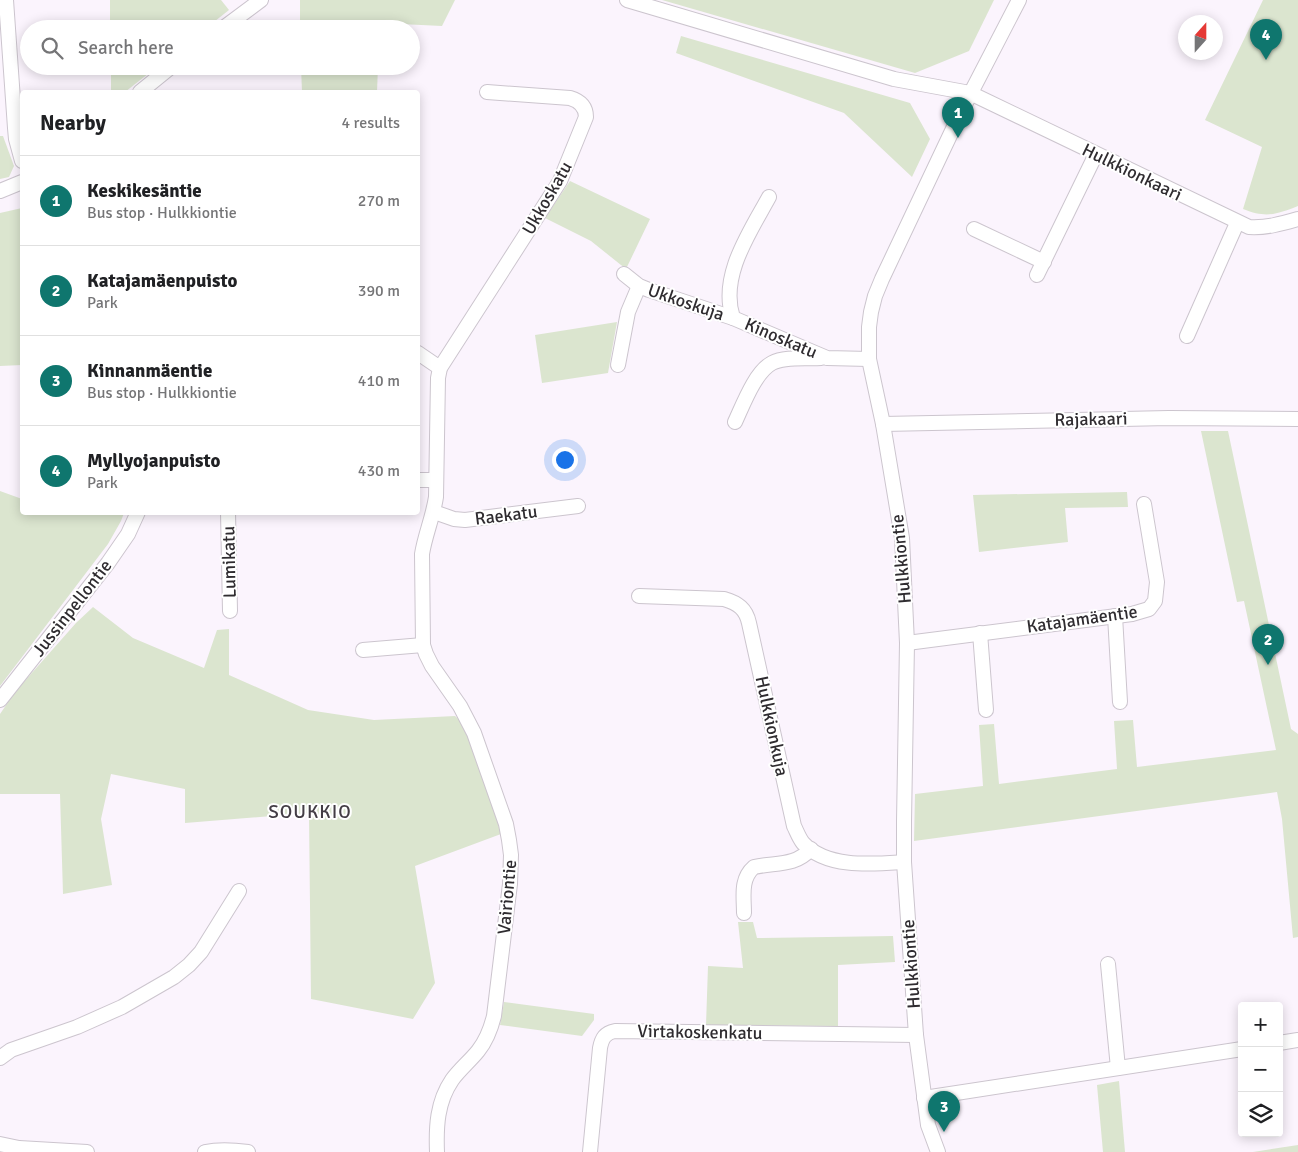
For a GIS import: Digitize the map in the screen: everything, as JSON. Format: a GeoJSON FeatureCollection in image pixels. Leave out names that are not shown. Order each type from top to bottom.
{"type":"FeatureCollection","features":[{"type":"Feature","properties":{"kind":"street"},"geometry":{"type":"LineString","coordinates":[[6,0],[15,128],[20,152]]}},
{"type":"Feature","properties":{"kind":"street"},"geometry":{"type":"LineString","coordinates":[[234,20],[261,0]]}},
{"type":"Feature","properties":{"kind":"street","name":"Hulkkionkaari"},"geometry":{"type":"LineString","coordinates":[[627,0],[886,77],[970,93],[1237,223],[1249,227],[1260,228],[1298,219]]}},
{"type":"Feature","properties":{"kind":"street","name":"Hulkkiontie"},"geometry":{"type":"LineString","coordinates":[[938,1152],[928,1125],[916,1035],[904,862],[907,643],[902,538],[883,424],[869,359],[869,327],[875,296],[970,93],[1019,0]]}},
{"type":"Feature","properties":{"kind":"street"},"geometry":{"type":"LineString","coordinates":[[142,90],[161,75]]}},
{"type":"Feature","properties":{"kind":"street","name":"Ukkoskatu"},"geometry":{"type":"LineString","coordinates":[[440,368],[560,181],[586,117],[583,105],[577,100],[570,98],[487,92]]}},
{"type":"Feature","properties":{"kind":"street"},"geometry":{"type":"LineString","coordinates":[[1037,275],[1096,154]]}},
{"type":"Feature","properties":{"kind":"street"},"geometry":{"type":"LineString","coordinates":[[0,191],[20,183]]}},
{"type":"Feature","properties":{"kind":"street","name":"Kinoskatu"},"geometry":{"type":"LineString","coordinates":[[769,196],[745,240],[731,279],[729,294],[733,318],[827,358],[869,359]]}},
{"type":"Feature","properties":{"kind":"street"},"geometry":{"type":"LineString","coordinates":[[1186,336],[1237,223]]}},
{"type":"Feature","properties":{"kind":"street"},"geometry":{"type":"LineString","coordinates":[[974,229],[1044,262]]}},
{"type":"Feature","properties":{"kind":"street","name":"Ukkoskuja"},"geometry":{"type":"LineString","coordinates":[[624,274],[639,286],[733,318]]}},
{"type":"Feature","properties":{"kind":"street","name":"Ukkoskuja"},"geometry":{"type":"LineString","coordinates":[[618,365],[628,312],[639,286]]}},
{"type":"Feature","properties":{"kind":"street"},"geometry":{"type":"LineString","coordinates":[[363,650],[423,645],[422,554],[424,541],[434,512],[437,389],[440,368],[420,354]]}},
{"type":"Feature","properties":{"kind":"street"},"geometry":{"type":"LineString","coordinates":[[736,422],[753,384],[771,363],[784,360],[827,358]]}},
{"type":"Feature","properties":{"kind":"street","name":"Rajakaari"},"geometry":{"type":"LineString","coordinates":[[883,424],[1168,418],[1298,418]]}},
{"type":"Feature","properties":{"kind":"street"},"geometry":{"type":"LineString","coordinates":[[420,480],[436,480]]}},
{"type":"Feature","properties":{"kind":"street","name":"Katajamäentie"},"geometry":{"type":"LineString","coordinates":[[907,643],[1115,616],[1150,609],[1155,601],[1157,582],[1144,504]]}},
{"type":"Feature","properties":{"kind":"street","name":"Raekatu"},"geometry":{"type":"LineString","coordinates":[[434,512],[454,519],[465,520],[578,506]]}},
{"type":"Feature","properties":{"kind":"street","name":"Jussinpellontie"},"geometry":{"type":"LineString","coordinates":[[0,700],[108,563],[128,534],[137,515]]}},
{"type":"Feature","properties":{"kind":"street","name":"Lumikatu"},"geometry":{"type":"LineString","coordinates":[[228,515],[230,611]]}},
{"type":"Feature","properties":{"kind":"street","name":"Hulkkionkuja"},"geometry":{"type":"LineString","coordinates":[[640,596],[724,600],[733,602],[741,607],[747,614],[794,826],[804,843],[811,849],[830,858],[854,863],[904,862]]}},
{"type":"Feature","properties":{"kind":"street"},"geometry":{"type":"LineString","coordinates":[[1115,616],[1120,702]]}},
{"type":"Feature","properties":{"kind":"street"},"geometry":{"type":"LineString","coordinates":[[980,633],[986,710]]}},
{"type":"Feature","properties":{"kind":"street","name":"Vairiontie"},"geometry":{"type":"LineString","coordinates":[[423,645],[432,666],[460,706],[474,733],[506,824],[511,855],[510,884],[492,1022],[480,1049],[453,1079],[447,1089],[438,1111],[437,1152]]}},
{"type":"Feature","properties":{"kind":"street"},"geometry":{"type":"LineString","coordinates":[[744,913],[744,883],[749,871],[754,867],[796,861],[804,857],[811,849]]}},
{"type":"Feature","properties":{"kind":"street"},"geometry":{"type":"LineString","coordinates":[[0,1058],[11,1050],[77,1027],[122,1007],[174,977],[201,952],[239,891]]}},
{"type":"Feature","properties":{"kind":"street"},"geometry":{"type":"LineString","coordinates":[[1108,964],[1118,1068]]}},
{"type":"Feature","properties":{"kind":"street","name":"Virtakoskenkatu"},"geometry":{"type":"LineString","coordinates":[[590,1152],[600,1048],[604,1036],[609,1032],[916,1035]]}},
{"type":"Feature","properties":{"kind":"street"},"geometry":{"type":"LineString","coordinates":[[1283,1042],[1298,1040]]}},
{"type":"Feature","properties":{"kind":"street"},"geometry":{"type":"LineString","coordinates":[[924,1098],[1238,1050]]}},
{"type":"Feature","properties":{"kind":"street"},"geometry":{"type":"LineString","coordinates":[[0,1144],[19,1148],[87,1152]]}},
{"type":"Feature","properties":{"kind":"street"},"geometry":{"type":"LineString","coordinates":[[205,1152],[215,1150],[248,1152]]}},
{"type":"Feature","properties":{"kind":"green space"},"geometry":{"type":"Polygon","coordinates":[[[110,0],[221,0],[229,10],[216,20],[110,20],[110,0]]]}},
{"type":"Feature","properties":{"kind":"green space"},"geometry":{"type":"Polygon","coordinates":[[[300,0],[455,0],[442,26],[420,25],[420,20],[300,20],[300,0]]]}},
{"type":"Feature","properties":{"kind":"green space"},"geometry":{"type":"Polygon","coordinates":[[[662,0],[994,0],[969,51],[915,73],[662,0]]]}},
{"type":"Feature","properties":{"kind":"green space"},"geometry":{"type":"Polygon","coordinates":[[[1263,0],[1298,0],[1298,206],[1283,212],[1270,214],[1258,214],[1243,209],[1262,147],[1205,120],[1263,0]]]}},
{"type":"Feature","properties":{"kind":"green space"},"geometry":{"type":"Polygon","coordinates":[[[681,36],[910,103],[930,139],[912,177],[844,113],[676,53],[681,36]]]}},
{"type":"Feature","properties":{"kind":"green space"},"geometry":{"type":"Polygon","coordinates":[[[111,75],[147,75],[128,90],[111,90],[111,75]]]}},
{"type":"Feature","properties":{"kind":"green space"},"geometry":{"type":"Polygon","coordinates":[[[301,75],[378,75],[377,90],[302,90],[301,75]]]}},
{"type":"Feature","properties":{"kind":"green space"},"geometry":{"type":"Polygon","coordinates":[[[0,136],[3,136],[14,166],[9,177],[0,179],[0,136]]]}},
{"type":"Feature","properties":{"kind":"green space"},"geometry":{"type":"Polygon","coordinates":[[[570,181],[650,219],[626,269],[591,241],[545,218],[570,181]]]}},
{"type":"Feature","properties":{"kind":"green space"},"geometry":{"type":"Polygon","coordinates":[[[20,208],[20,365],[0,366],[0,213],[20,208]]]}},
{"type":"Feature","properties":{"kind":"green space"},"geometry":{"type":"Polygon","coordinates":[[[617,322],[608,373],[542,383],[535,335],[617,322]]]}},
{"type":"Feature","properties":{"kind":"green space"},"geometry":{"type":"Polygon","coordinates":[[[1201,431],[1228,431],[1291,729],[1298,734],[1298,937],[1293,938],[1282,819],[1277,792],[914,841],[915,794],[983,786],[979,725],[994,724],[999,784],[1117,769],[1114,721],[1133,720],[1137,767],[1276,750],[1244,601],[1237,602],[1201,431]]]}},
{"type":"Feature","properties":{"kind":"green space"},"geometry":{"type":"Polygon","coordinates":[[[0,491],[20,498],[20,515],[123,515],[108,544],[0,686],[0,491]]]}},
{"type":"Feature","properties":{"kind":"green space"},"geometry":{"type":"Polygon","coordinates":[[[1127,492],[1128,507],[1065,508],[1068,542],[979,552],[973,495],[1127,492]]]}},
{"type":"Feature","properties":{"kind":"green space"},"geometry":{"type":"Polygon","coordinates":[[[93,607],[133,638],[204,668],[217,630],[229,629],[229,675],[308,710],[374,720],[455,716],[465,725],[479,758],[501,834],[415,866],[435,983],[413,1019],[311,999],[309,813],[185,823],[185,789],[111,774],[101,819],[112,885],[63,894],[60,794],[0,794],[0,714],[15,692],[76,623],[93,607]]]}},
{"type":"Feature","properties":{"kind":"green space"},"geometry":{"type":"Polygon","coordinates":[[[738,922],[753,922],[757,938],[893,936],[895,962],[838,965],[838,1026],[706,1025],[708,966],[743,968],[738,922]]]}},
{"type":"Feature","properties":{"kind":"green space"},"geometry":{"type":"Polygon","coordinates":[[[504,1002],[594,1014],[594,1020],[582,1036],[500,1025],[504,1002]]]}},
{"type":"Feature","properties":{"kind":"green space"},"geometry":{"type":"Polygon","coordinates":[[[1119,1081],[1125,1152],[1103,1152],[1097,1085],[1119,1081]]]}},
{"type":"Feature","properties":{"kind":"green space"},"geometry":{"type":"Polygon","coordinates":[[[1298,1145],[1298,1152],[1253,1152],[1298,1145]]]}},
{"type":"Feature","properties":{"kind":"place","name":"Myllyojanpuisto"},"geometry":{"type":"Point","coordinates":[1266,60]}},
{"type":"Feature","properties":{"kind":"place","name":"Keskikesäntie"},"geometry":{"type":"Point","coordinates":[958,138]}},
{"type":"Feature","properties":{"kind":"place","name":"Katajamäenpuisto"},"geometry":{"type":"Point","coordinates":[1268,665]}},
{"type":"Feature","properties":{"kind":"place","name":"Kinnanmäentie"},"geometry":{"type":"Point","coordinates":[944,1132]}},
{"type":"Feature","properties":{"kind":"district","name":"SOUKKIO"},"geometry":{"type":"Point","coordinates":[310,812]}}]}
